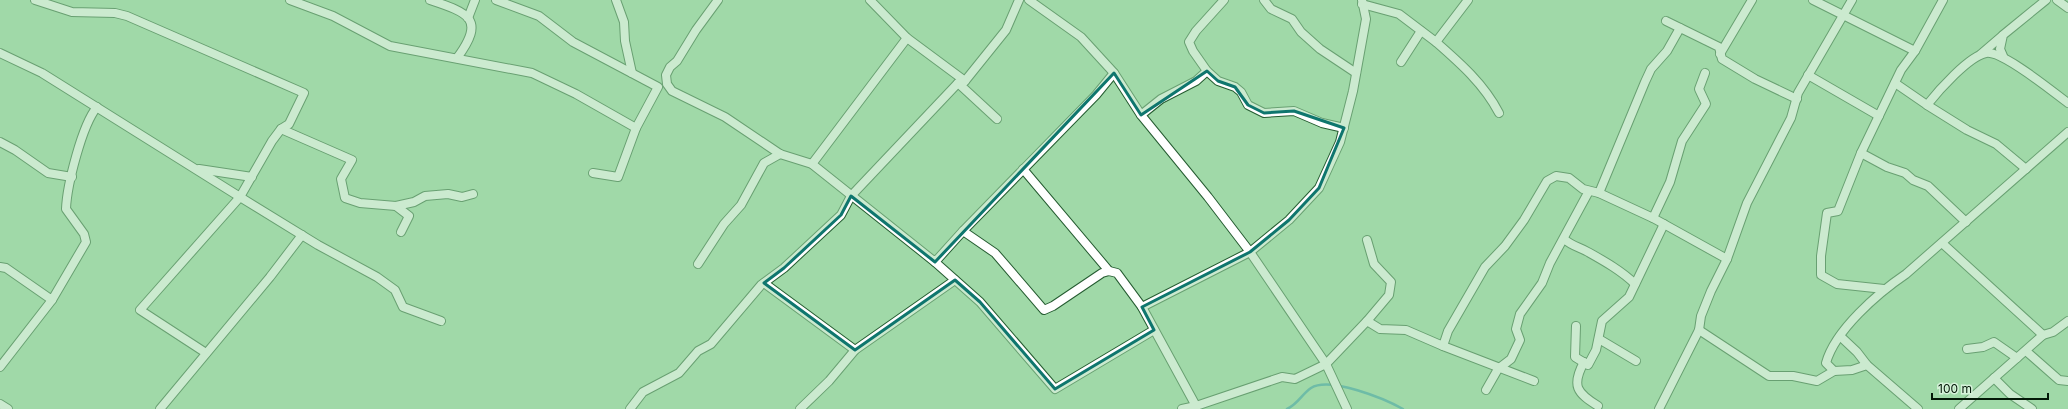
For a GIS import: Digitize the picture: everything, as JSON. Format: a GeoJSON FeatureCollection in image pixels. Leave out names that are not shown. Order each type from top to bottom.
{"type":"FeatureCollection","features":[{"type":"Feature","properties":{"kind":"street"},"geometry":{"type":"LineString","coordinates":[[35,0],[72,12],[115,13],[127,16],[304,93],[289,124],[281,129],[272,141],[240,197],[140,310],[206,353]]}},
{"type":"Feature","properties":{"kind":"street"},"geometry":{"type":"LineString","coordinates":[[290,0],[333,16],[390,46],[532,73],[576,94],[636,128]]}},
{"type":"Feature","properties":{"kind":"street"},"geometry":{"type":"LineString","coordinates":[[430,0],[443,2],[464,14],[468,18],[472,29],[472,35],[457,58]]}},
{"type":"Feature","properties":{"kind":"street"},"geometry":{"type":"LineString","coordinates":[[468,18],[475,0]]}},
{"type":"Feature","properties":{"kind":"street"},"geometry":{"type":"LineString","coordinates":[[496,0],[539,16],[574,42],[658,87]]}},
{"type":"Feature","properties":{"kind":"street"},"geometry":{"type":"LineString","coordinates":[[616,0],[624,22],[625,41],[632,73]]}},
{"type":"Feature","properties":{"kind":"street"},"geometry":{"type":"LineString","coordinates":[[718,0],[696,30],[677,61],[670,67],[666,75],[667,84],[672,91],[725,118],[780,154],[812,164],[935,262],[980,302],[1055,389],[1154,330]]}},
{"type":"Feature","properties":{"kind":"street"},"geometry":{"type":"LineString","coordinates":[[870,0],[907,38],[962,82],[996,120]]}},
{"type":"Feature","properties":{"kind":"street"},"geometry":{"type":"LineString","coordinates":[[630,409],[643,392],[679,373],[698,351],[711,344],[764,283],[784,268],[841,215],[851,196],[962,82],[1006,30],[1018,0]]}},
{"type":"Feature","properties":{"kind":"street"},"geometry":{"type":"LineString","coordinates":[[1030,0],[1081,37],[1114,73],[1141,115],[1208,197],[1250,252],[1326,364],[1347,409]]}},
{"type":"Feature","properties":{"kind":"street"},"geometry":{"type":"LineString","coordinates":[[1224,0],[1196,31],[1189,42],[1193,51],[1207,71],[1218,81],[1235,87],[1241,92],[1248,105],[1264,113],[1294,112],[1322,123],[1344,128]]}},
{"type":"Feature","properties":{"kind":"street"},"geometry":{"type":"LineString","coordinates":[[1264,0],[1271,9],[1292,19],[1301,32],[1320,49],[1356,73]]}},
{"type":"Feature","properties":{"kind":"street"},"geometry":{"type":"LineString","coordinates":[[1436,42],[1468,0]]}},
{"type":"Feature","properties":{"kind":"street"},"geometry":{"type":"LineString","coordinates":[[1720,54],[1752,0]]}},
{"type":"Feature","properties":{"kind":"street"},"geometry":{"type":"LineString","coordinates":[[1813,0],[1915,51]]}},
{"type":"Feature","properties":{"kind":"street"},"geometry":{"type":"LineString","coordinates":[[1659,409],[1699,330],[1701,316],[1711,291],[1727,260],[1747,204],[1792,118],[1797,99],[1808,75],[1842,14],[1852,0]]}},
{"type":"Feature","properties":{"kind":"street"},"geometry":{"type":"LineString","coordinates":[[1884,288],[1837,284],[1821,274],[1821,256],[1827,213],[1838,211],[1861,153],[1901,70],[1915,51],[1943,0]]}},
{"type":"Feature","properties":{"kind":"street"},"geometry":{"type":"LineString","coordinates":[[1927,104],[1936,92],[1964,67],[2046,0]]}},
{"type":"Feature","properties":{"kind":"street"},"geometry":{"type":"LineString","coordinates":[[2058,0],[2068,8]]}},
{"type":"Feature","properties":{"kind":"street"},"geometry":{"type":"LineString","coordinates":[[1142,307],[1250,252],[1289,220],[1319,188],[1340,142],[1344,128],[1366,19],[1362,2]]}},
{"type":"Feature","properties":{"kind":"street"},"geometry":{"type":"LineString","coordinates":[[1362,2],[1399,14],[1436,42],[1478,82],[1491,97],[1499,113]]}},
{"type":"Feature","properties":{"kind":"street"},"geometry":{"type":"LineString","coordinates":[[1666,21],[1719,47],[1722,59],[1755,79],[1797,99]]}},
{"type":"Feature","properties":{"kind":"street"},"geometry":{"type":"LineString","coordinates":[[1599,193],[1651,70],[1666,51],[1680,28]]}},
{"type":"Feature","properties":{"kind":"street"},"geometry":{"type":"LineString","coordinates":[[1401,62],[1421,31]]}},
{"type":"Feature","properties":{"kind":"street"},"geometry":{"type":"LineString","coordinates":[[2003,35],[2000,49],[2003,56]]}},
{"type":"Feature","properties":{"kind":"street"},"geometry":{"type":"LineString","coordinates":[[812,164],[907,38]]}},
{"type":"Feature","properties":{"kind":"street"},"geometry":{"type":"LineString","coordinates":[[1981,54],[1987,52],[2003,56],[2068,104]]}},
{"type":"Feature","properties":{"kind":"street"},"geometry":{"type":"LineString","coordinates":[[0,53],[42,73],[302,235],[377,277],[395,290],[403,306],[441,321]]}},
{"type":"Feature","properties":{"kind":"street"},"geometry":{"type":"LineString","coordinates":[[1141,115],[1161,99],[1196,81],[1207,71]]}},
{"type":"Feature","properties":{"kind":"street"},"geometry":{"type":"LineString","coordinates":[[935,262],[963,231],[1096,95],[1114,73]]}},
{"type":"Feature","properties":{"kind":"street"},"geometry":{"type":"LineString","coordinates":[[1653,218],[1670,182],[1682,142],[1706,104],[1699,89],[1705,73]]}},
{"type":"Feature","properties":{"kind":"street"},"geometry":{"type":"LineString","coordinates":[[1808,75],[1879,116]]}},
{"type":"Feature","properties":{"kind":"street"},"geometry":{"type":"LineString","coordinates":[[1895,83],[1967,130],[1996,144],[2026,169]]}},
{"type":"Feature","properties":{"kind":"street"},"geometry":{"type":"LineString","coordinates":[[593,173],[618,177],[636,128],[658,87],[667,84]]}},
{"type":"Feature","properties":{"kind":"street"},"geometry":{"type":"LineString","coordinates":[[0,367],[52,300],[86,242],[84,234],[66,209],[66,195],[84,132],[91,114],[97,107]]}},
{"type":"Feature","properties":{"kind":"street"},"geometry":{"type":"LineString","coordinates":[[281,129],[352,160],[341,179],[344,198],[360,203],[396,206],[414,202],[425,196],[448,194],[462,197],[473,194]]}},
{"type":"Feature","properties":{"kind":"street"},"geometry":{"type":"LineString","coordinates":[[1834,371],[1826,363],[1830,349],[1884,288],[1906,274],[2068,132]]}},
{"type":"Feature","properties":{"kind":"street"},"geometry":{"type":"LineString","coordinates":[[0,142],[48,173],[72,178]]}},
{"type":"Feature","properties":{"kind":"street"},"geometry":{"type":"LineString","coordinates":[[1861,153],[1887,167],[1905,173],[1913,180],[1928,186],[1966,222]]}},
{"type":"Feature","properties":{"kind":"street"},"geometry":{"type":"LineString","coordinates":[[698,264],[724,224],[741,204],[764,163],[780,154]]}},
{"type":"Feature","properties":{"kind":"street"},"geometry":{"type":"LineString","coordinates":[[197,169],[252,177]]}},
{"type":"Feature","properties":{"kind":"street"},"geometry":{"type":"LineString","coordinates":[[1023,169],[1109,271],[1117,273],[1142,307],[1196,406]]}},
{"type":"Feature","properties":{"kind":"street"},"geometry":{"type":"LineString","coordinates":[[1443,346],[1448,331],[1485,267],[1505,246],[1524,220],[1547,181],[1556,176],[1569,178],[1583,189],[1599,193],[1653,218],[1727,260]]}},
{"type":"Feature","properties":{"kind":"street"},"geometry":{"type":"LineString","coordinates":[[1486,390],[1501,367],[1511,359],[1520,340],[1516,329],[1520,314],[1542,283],[1590,190]]}},
{"type":"Feature","properties":{"kind":"street"},"geometry":{"type":"LineString","coordinates":[[396,206],[409,216],[401,232]]}},
{"type":"Feature","properties":{"kind":"street"},"geometry":{"type":"LineString","coordinates":[[1576,326],[1575,357],[1588,365],[1596,350],[1602,321],[1630,297],[1664,224]]}},
{"type":"Feature","properties":{"kind":"street"},"geometry":{"type":"LineString","coordinates":[[963,231],[995,253],[1044,310],[1053,306],[1109,271]]}},
{"type":"Feature","properties":{"kind":"street"},"geometry":{"type":"LineString","coordinates":[[160,409],[270,277],[302,235]]}},
{"type":"Feature","properties":{"kind":"street"},"geometry":{"type":"LineString","coordinates":[[1564,239],[1572,246],[1587,251],[1626,275],[1635,284]]}},
{"type":"Feature","properties":{"kind":"street"},"geometry":{"type":"LineString","coordinates":[[1182,409],[1196,406],[1282,377],[1295,379],[1326,364],[1389,296],[1391,282],[1374,264],[1367,240]]}},
{"type":"Feature","properties":{"kind":"street"},"geometry":{"type":"LineString","coordinates":[[1942,243],[2043,335]]}},
{"type":"Feature","properties":{"kind":"street"},"geometry":{"type":"LineString","coordinates":[[0,267],[6,268],[52,300]]}},
{"type":"Feature","properties":{"kind":"street"},"geometry":{"type":"LineString","coordinates":[[800,409],[829,381],[855,350],[955,280]]}},
{"type":"Feature","properties":{"kind":"street"},"geometry":{"type":"LineString","coordinates":[[764,283],[855,350]]}},
{"type":"Feature","properties":{"kind":"street"},"geometry":{"type":"LineString","coordinates":[[1367,321],[1380,329],[1406,330],[1534,381]]}},
{"type":"Feature","properties":{"kind":"street"},"geometry":{"type":"LineString","coordinates":[[1959,409],[2017,358],[2026,352],[2043,335],[2053,332],[2068,321]]}},
{"type":"Feature","properties":{"kind":"street"},"geometry":{"type":"LineString","coordinates":[[1699,330],[1769,376],[1793,376],[1817,381],[1834,371],[1852,370],[1867,365]]}},
{"type":"Feature","properties":{"kind":"street"},"geometry":{"type":"LineString","coordinates":[[1840,336],[1857,352],[1867,365],[1918,409]]}},
{"type":"Feature","properties":{"kind":"street"},"geometry":{"type":"LineString","coordinates":[[1599,339],[1636,361]]}},
{"type":"Feature","properties":{"kind":"street"},"geometry":{"type":"LineString","coordinates":[[1967,349],[1983,347],[1994,342],[2017,358]]}},
{"type":"Feature","properties":{"kind":"street"},"geometry":{"type":"LineString","coordinates":[[2026,352],[2048,369],[2068,380]]}},
{"type":"Feature","properties":{"kind":"street"},"geometry":{"type":"LineString","coordinates":[[1584,362],[1578,374],[1577,387],[1583,397],[1598,406]]}},
{"type":"Feature","properties":{"kind":"street"},"geometry":{"type":"LineString","coordinates":[[1994,378],[2010,394],[2032,409]]}},
{"type":"Feature","properties":{"kind":"street"},"geometry":{"type":"LineString","coordinates":[[0,404],[8,409]]}},
{"type":"Feature","properties":{"kind":"highlighted area"},"geometry":{"type":"Polygon","coordinates":[[[1207,71],[1218,81],[1235,87],[1248,105],[1264,113],[1294,111],[1344,128],[1319,188],[1289,220],[1250,252],[1142,307],[1154,330],[1055,389],[980,302],[955,280],[855,350],[764,283],[784,268],[841,215],[851,196],[935,262],[1114,73],[1141,115],[1207,71]]]}},
{"type":"Feature","properties":{"kind":"waterway"},"geometry":{"type":"LineString","coordinates":[[1287,409],[1311,388],[1320,385],[1331,385],[1357,390],[1403,409]]}}]}
